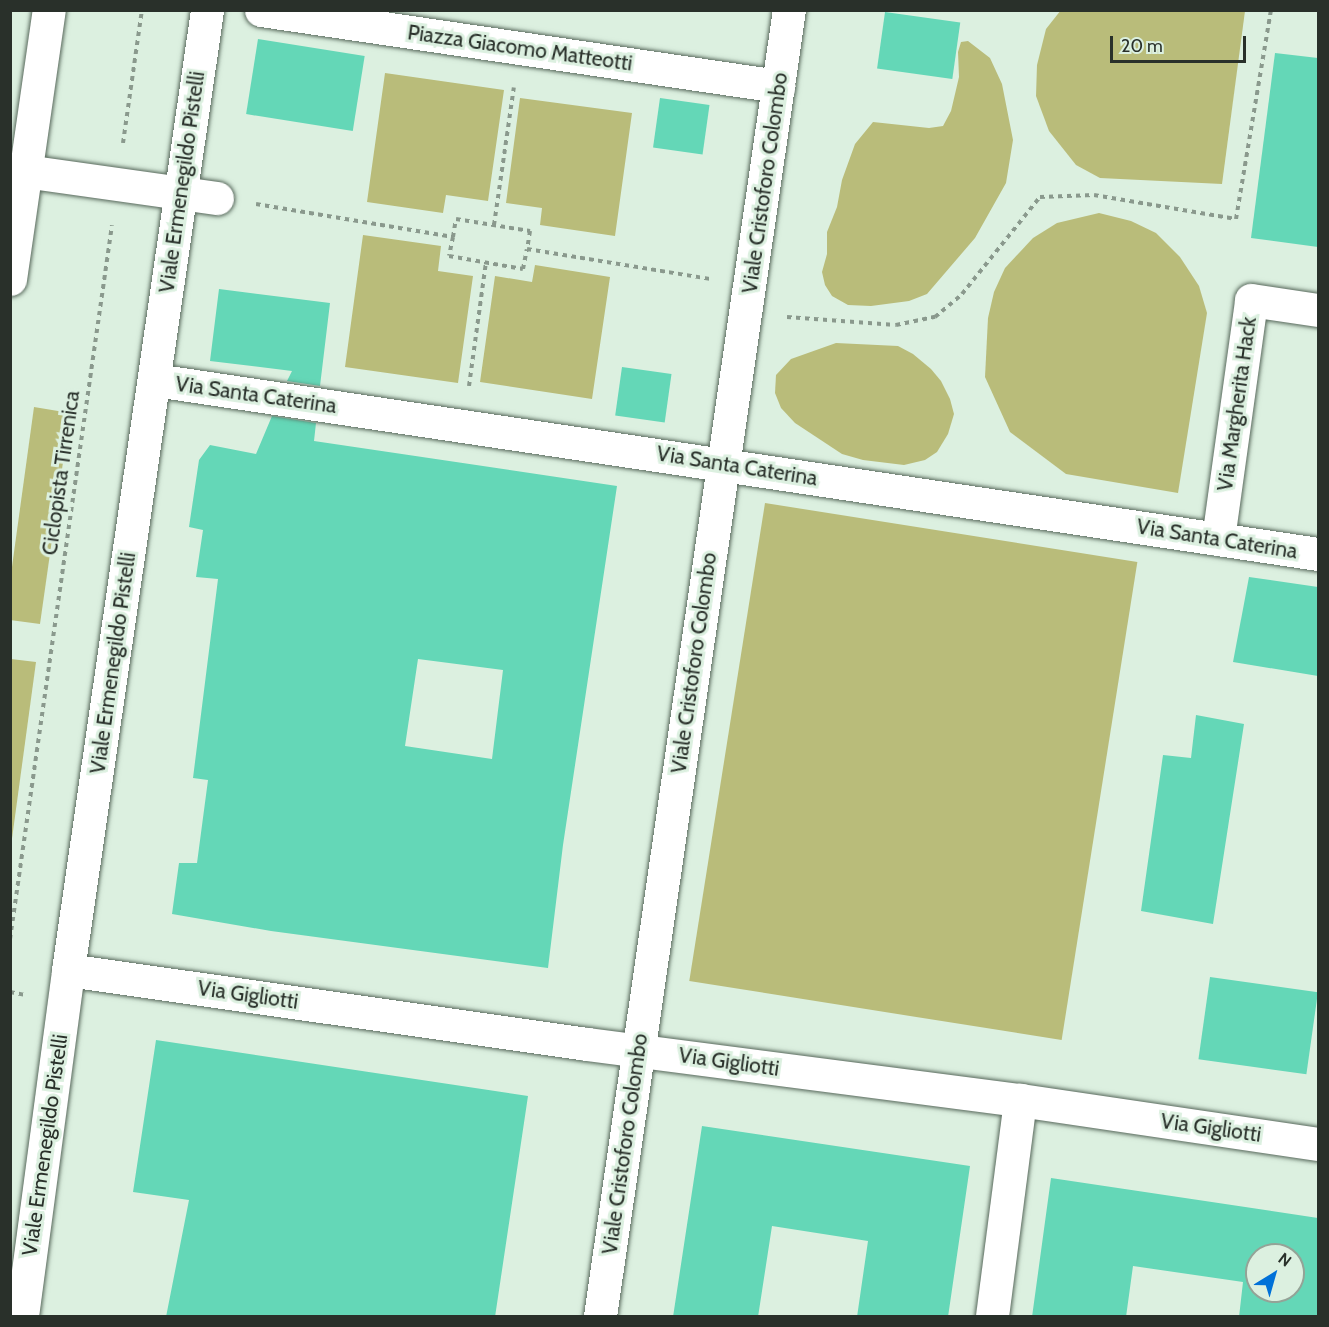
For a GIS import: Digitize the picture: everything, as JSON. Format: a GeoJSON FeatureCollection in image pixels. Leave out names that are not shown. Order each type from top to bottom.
{"type":"FeatureCollection","features":[{"type":"Feature","properties":{"kind":"street"},"geometry":{"type":"LineString","coordinates":[[10,279],[18,170],[48,10]]}},
{"type":"Feature","properties":{"kind":"street","name":"Viale Ermenegildo Pistelli"},"geometry":{"type":"LineString","coordinates":[[22,1317],[68,970],[154,380],[178,194],[207,10]]}},
{"type":"Feature","properties":{"kind":"street","name":"Piazza Giacomo Matteotti"},"geometry":{"type":"LineString","coordinates":[[261,10],[778,86]]}},
{"type":"Feature","properties":{"kind":"street","name":"Viale Cristoforo Colombo"},"geometry":{"type":"LineString","coordinates":[[600,1317],[789,10]]}},
{"type":"Feature","properties":{"kind":"street"},"geometry":{"type":"LineString","coordinates":[[18,170],[217,198]]}},
{"type":"Feature","properties":{"kind":"street","name":"Via Margherita Hack"},"geometry":{"type":"LineString","coordinates":[[1218,539],[1251,300],[1318,310]]}},
{"type":"Feature","properties":{"kind":"street","name":"Via Santa Caterina"},"geometry":{"type":"LineString","coordinates":[[154,380],[1318,554]]}},
{"type":"Feature","properties":{"kind":"street","name":"Via Gigliotti"},"geometry":{"type":"LineString","coordinates":[[68,970],[638,1050],[1020,1100],[1318,1144]]}},
{"type":"Feature","properties":{"kind":"street"},"geometry":{"type":"LineString","coordinates":[[992,1317],[1020,1100]]}},
{"type":"Feature","properties":{"kind":"path","name":"Ciclopista Tirrenica"},"geometry":{"type":"LineString","coordinates":[[10,939],[142,10]]}},
{"type":"Feature","properties":{"kind":"path"},"geometry":{"type":"LineString","coordinates":[[747,312],[805,320],[896,325],[935,317],[962,294],[1040,197],[1094,195],[1236,219],[1271,10]]}},
{"type":"Feature","properties":{"kind":"path"},"geometry":{"type":"LineString","coordinates":[[494,225],[514,83]]}},
{"type":"Feature","properties":{"kind":"path"},"geometry":{"type":"LineString","coordinates":[[217,198],[453,237]]}},
{"type":"Feature","properties":{"kind":"path"},"geometry":{"type":"LineString","coordinates":[[456,219],[530,231],[523,269],[449,256],[453,237],[456,219]]}},
{"type":"Feature","properties":{"kind":"path"},"geometry":{"type":"LineString","coordinates":[[527,249],[714,280]]}},
{"type":"Feature","properties":{"kind":"path"},"geometry":{"type":"LineString","coordinates":[[468,396],[486,262]]}},
{"type":"Feature","properties":{"kind":"green space"},"geometry":{"type":"Polygon","coordinates":[[[1061,10],[1245,11],[1222,184],[1100,178],[1076,165],[1049,131],[1036,96],[1037,65],[1046,29],[1061,10]]]}},
{"type":"Feature","properties":{"kind":"green space"},"geometry":{"type":"Polygon","coordinates":[[[968,41],[990,58],[1002,84],[1013,140],[1006,183],[975,238],[927,294],[909,301],[871,306],[848,305],[832,296],[825,285],[822,272],[827,254],[827,232],[837,207],[842,180],[855,144],[873,122],[929,128],[943,126],[951,111],[959,77],[958,52],[961,42],[968,41]]]}},
{"type":"Feature","properties":{"kind":"green space"},"geometry":{"type":"Polygon","coordinates":[[[385,73],[504,90],[488,201],[446,195],[443,213],[367,202],[385,73]]]}},
{"type":"Feature","properties":{"kind":"green space"},"geometry":{"type":"Polygon","coordinates":[[[520,98],[632,113],[615,236],[540,225],[542,208],[506,203],[520,98]]]}},
{"type":"Feature","properties":{"kind":"green space"},"geometry":{"type":"Polygon","coordinates":[[[1099,213],[1131,221],[1156,233],[1180,257],[1199,286],[1207,313],[1178,493],[1066,474],[1010,432],[985,377],[988,318],[994,292],[1005,268],[1033,238],[1057,223],[1099,213]]]}},
{"type":"Feature","properties":{"kind":"green space"},"geometry":{"type":"Polygon","coordinates":[[[363,235],[441,246],[438,271],[473,276],[458,383],[345,367],[363,235]]]}},
{"type":"Feature","properties":{"kind":"green space"},"geometry":{"type":"Polygon","coordinates":[[[535,265],[610,277],[592,399],[480,382],[495,276],[532,282],[535,265]]]}},
{"type":"Feature","properties":{"kind":"green space"},"geometry":{"type":"Polygon","coordinates":[[[836,343],[898,346],[913,354],[931,369],[941,381],[954,414],[948,434],[937,452],[925,460],[904,465],[863,460],[842,454],[795,423],[781,408],[775,393],[776,375],[791,359],[836,343]]]}},
{"type":"Feature","properties":{"kind":"green space"},"geometry":{"type":"Polygon","coordinates":[[[34,407],[70,413],[40,624],[10,620],[11,574],[34,407]]]}},
{"type":"Feature","properties":{"kind":"green space"},"geometry":{"type":"Polygon","coordinates":[[[765,503],[1137,562],[1062,1040],[689,981],[765,503]]]}},
{"type":"Feature","properties":{"kind":"green space"},"geometry":{"type":"Polygon","coordinates":[[[10,659],[36,662],[11,846],[10,659]]]}},
{"type":"Feature","properties":{"kind":"building"},"geometry":{"type":"Polygon","coordinates":[[[885,12],[960,23],[952,79],[877,68],[885,12]]]}},
{"type":"Feature","properties":{"kind":"building"},"geometry":{"type":"Polygon","coordinates":[[[258,39],[365,56],[353,131],[246,114],[258,39]]]}},
{"type":"Feature","properties":{"kind":"building"},"geometry":{"type":"Polygon","coordinates":[[[1275,53],[1318,58],[1318,247],[1251,238],[1275,53]]]}},
{"type":"Feature","properties":{"kind":"building"},"geometry":{"type":"Polygon","coordinates":[[[660,98],[710,105],[703,154],[653,148],[660,98]]]}},
{"type":"Feature","properties":{"kind":"building"},"geometry":{"type":"Polygon","coordinates":[[[219,289],[330,303],[320,386],[287,381],[292,371],[210,361],[219,289]]]}},
{"type":"Feature","properties":{"kind":"building"},"geometry":{"type":"Polygon","coordinates":[[[622,367],[672,374],[665,422],[615,416],[622,367]]]}},
{"type":"Feature","properties":{"kind":"building"},"geometry":{"type":"Polygon","coordinates":[[[272,416],[316,423],[314,441],[617,486],[563,845],[548,968],[271,931],[172,914],[179,863],[197,863],[208,780],[193,778],[218,579],[196,577],[203,530],[189,527],[199,460],[210,445],[256,454],[272,416]],[[418,659],[405,746],[492,759],[503,670],[418,659]]]}},
{"type":"Feature","properties":{"kind":"building"},"geometry":{"type":"Polygon","coordinates":[[[1249,577],[1318,587],[1318,676],[1233,662],[1249,577]]]}},
{"type":"Feature","properties":{"kind":"building"},"geometry":{"type":"Polygon","coordinates":[[[1196,715],[1244,724],[1213,924],[1141,911],[1163,755],[1191,758],[1196,715]]]}},
{"type":"Feature","properties":{"kind":"building"},"geometry":{"type":"Polygon","coordinates":[[[1210,977],[1318,992],[1306,1074],[1198,1059],[1210,977]]]}},
{"type":"Feature","properties":{"kind":"building"},"geometry":{"type":"Polygon","coordinates":[[[156,1040],[528,1096],[495,1317],[166,1317],[189,1200],[133,1192],[156,1040]]]}},
{"type":"Feature","properties":{"kind":"building"},"geometry":{"type":"Polygon","coordinates":[[[702,1126],[970,1166],[948,1317],[857,1317],[868,1241],[772,1226],[758,1317],[673,1317],[702,1126]]]}},
{"type":"Feature","properties":{"kind":"building"},"geometry":{"type":"Polygon","coordinates":[[[1051,1178],[1318,1218],[1318,1317],[1239,1317],[1243,1282],[1133,1266],[1126,1317],[1032,1317],[1051,1178]]]}}]}
